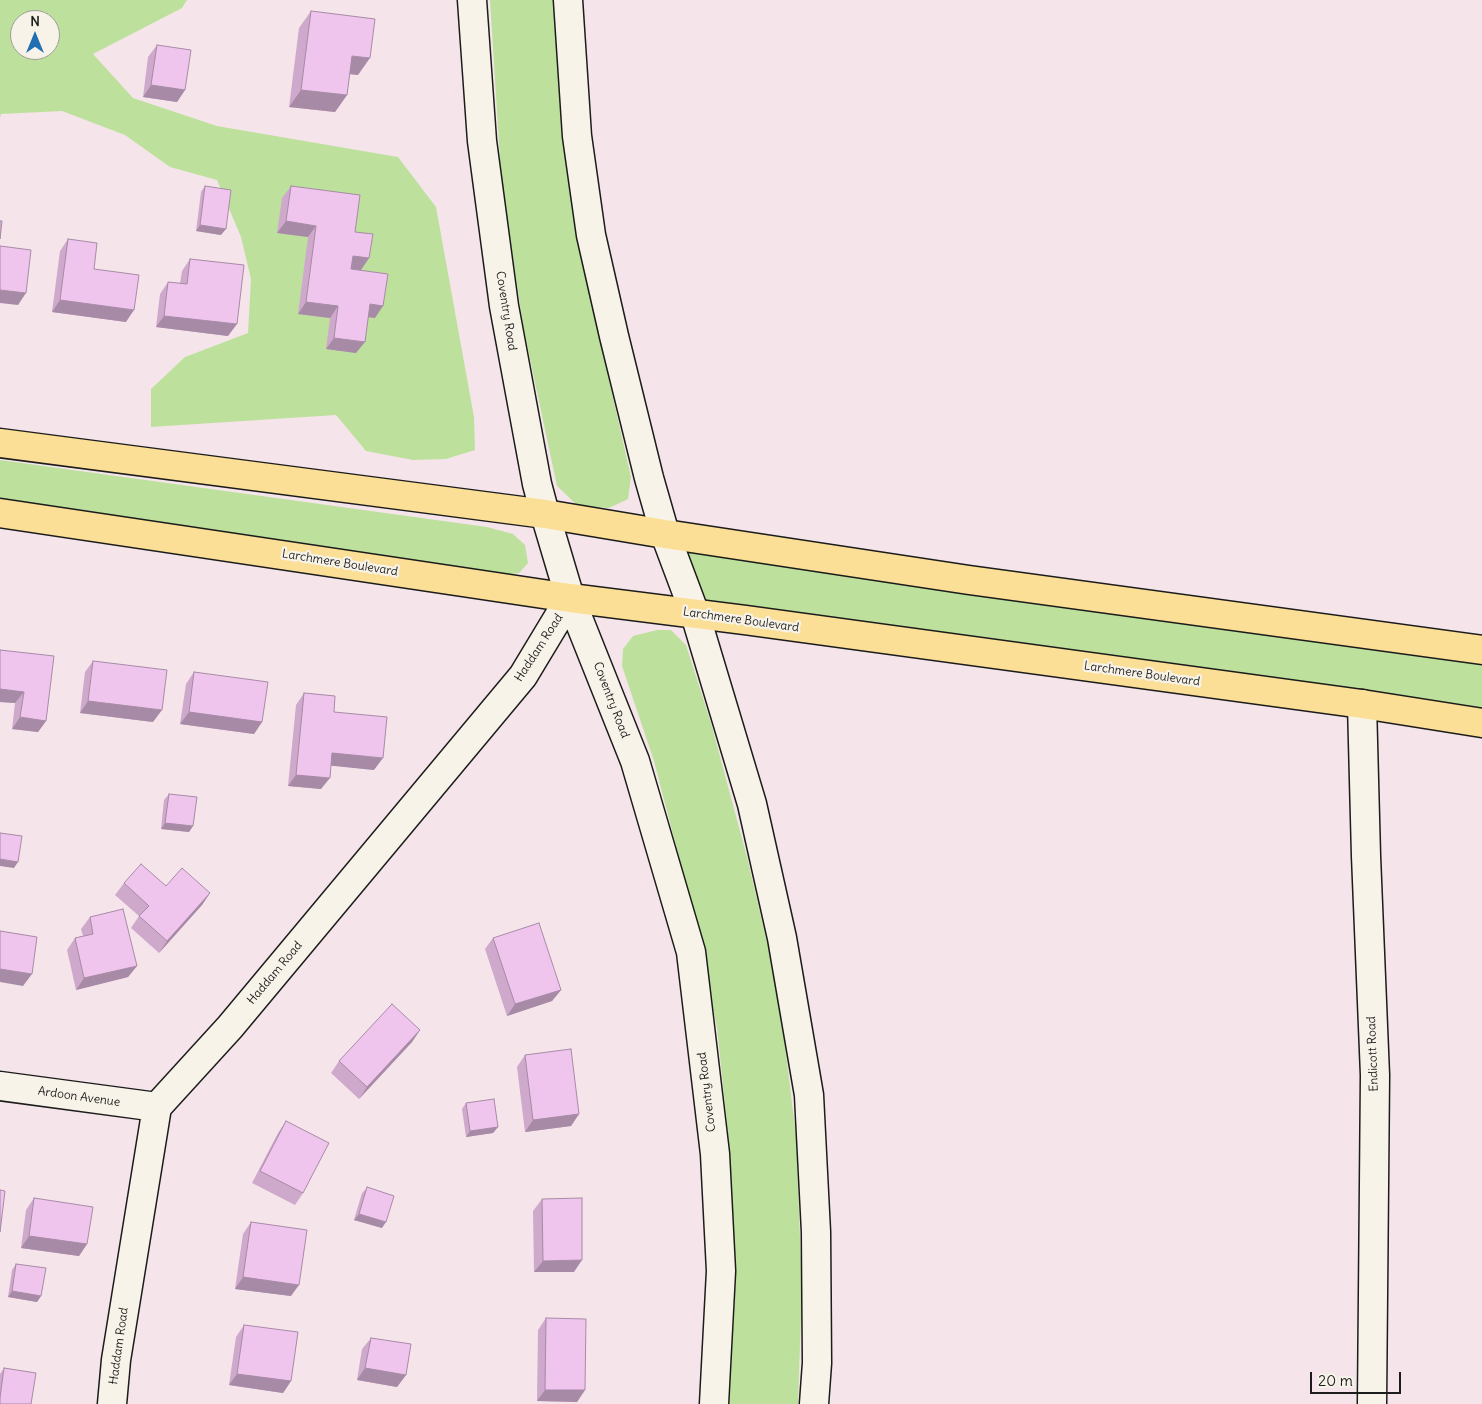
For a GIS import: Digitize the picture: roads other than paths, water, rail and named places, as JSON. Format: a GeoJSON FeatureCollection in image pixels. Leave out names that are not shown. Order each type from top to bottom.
{"type":"FeatureCollection","features":[{"type":"Feature","properties":{"kind":"main road"},"geometry":{"type":"LineString","coordinates":[[0,443],[545,514],[969,580],[1482,650]]}},
{"type":"Feature","properties":{"kind":"main road","name":"Larchmere Boulevard"},"geometry":{"type":"LineString","coordinates":[[0,513],[570,598],[1362,704],[1482,723]]}},
{"type":"Feature","properties":{"kind":"street","name":"Coventry Road"},"geometry":{"type":"LineString","coordinates":[[472,0],[482,141],[504,306],[529,446],[545,514],[570,598],[635,762],[691,952],[715,1154],[721,1271],[714,1404]]}},
{"type":"Feature","properties":{"kind":"street"},"geometry":{"type":"LineString","coordinates":[[568,0],[576,136],[591,235],[649,478],[665,534],[695,614],[752,804],[782,938],[809,1095],[816,1232],[817,1362],[814,1404]]}},
{"type":"Feature","properties":{"kind":"street","name":"Haddam Road"},"geometry":{"type":"LineString","coordinates":[[112,1404],[116,1360],[158,1107],[230,1027],[522,676],[570,598]]}},
{"type":"Feature","properties":{"kind":"street","name":"Endicott Road"},"geometry":{"type":"LineString","coordinates":[[1362,704],[1375,1075],[1372,1404]]}},
{"type":"Feature","properties":{"kind":"street","name":"Ardoon Avenue"},"geometry":{"type":"LineString","coordinates":[[0,1086],[158,1107]]}}]}
